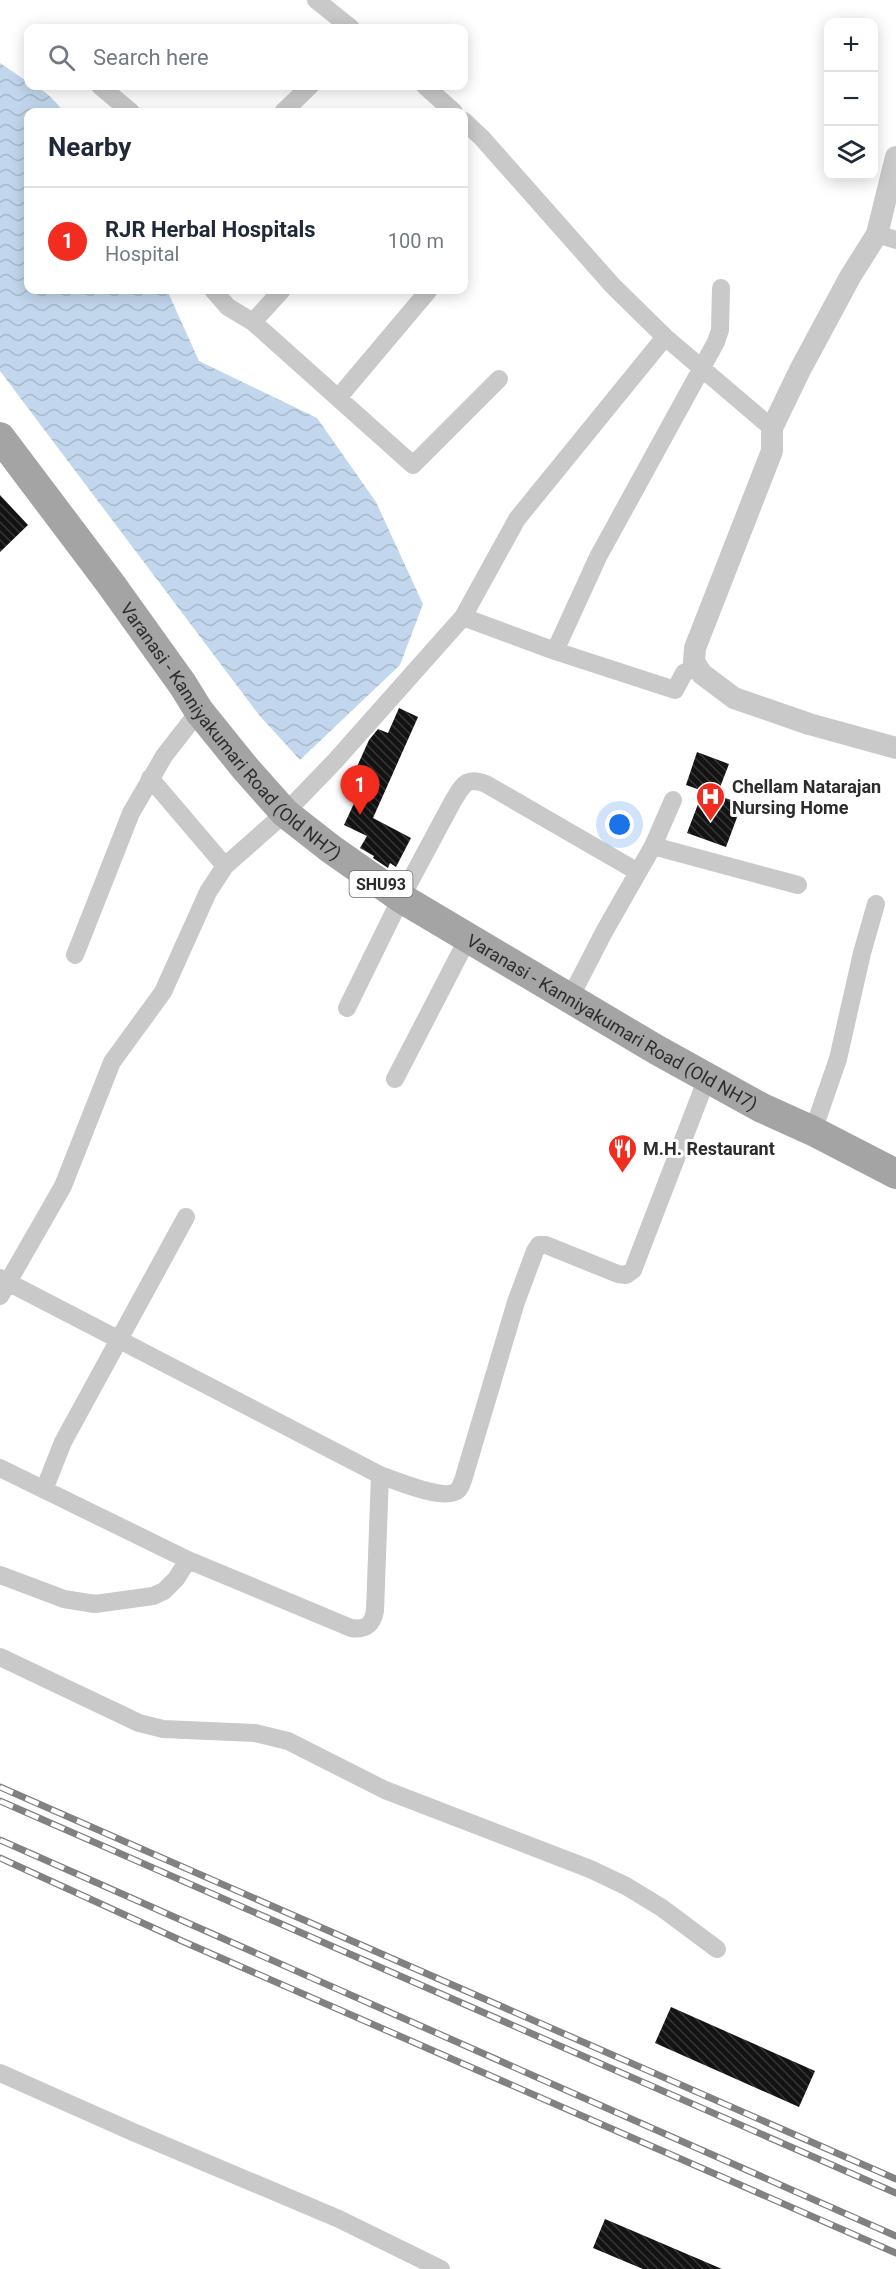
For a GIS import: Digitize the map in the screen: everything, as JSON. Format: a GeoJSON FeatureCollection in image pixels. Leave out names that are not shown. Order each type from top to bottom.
{"type":"FeatureCollection","features":[{"type":"Feature","properties":{"kind":"main road","name":"Varanasi - Kanniyakumari Road (Old NH7)"},"geometry":{"type":"LineString","coordinates":[[0,437],[110,583],[199,711],[285,813],[331,849],[401,898],[468,938],[762,1108],[813,1131],[896,1174]]}},
{"type":"Feature","properties":{"kind":"street"},"geometry":{"type":"LineString","coordinates":[[316,0],[346,24]]}},
{"type":"Feature","properties":{"kind":"street"},"geometry":{"type":"LineString","coordinates":[[105,90],[126,108]]}},
{"type":"Feature","properties":{"kind":"street"},"geometry":{"type":"LineString","coordinates":[[287,108],[306,90]]}},
{"type":"Feature","properties":{"kind":"street"},"geometry":{"type":"LineString","coordinates":[[429,90],[450,108]]}},
{"type":"Feature","properties":{"kind":"street"},"geometry":{"type":"LineString","coordinates":[[468,125],[613,286],[665,337],[772,428]]}},
{"type":"Feature","properties":{"kind":"street"},"geometry":{"type":"LineString","coordinates":[[896,157],[886,237],[817,339],[772,428],[772,451],[695,648],[694,662],[713,684],[734,698],[810,724],[896,748]]}},
{"type":"Feature","properties":{"kind":"street"},"geometry":{"type":"LineString","coordinates":[[555,651],[598,557],[717,342],[720,330],[721,288]]}},
{"type":"Feature","properties":{"kind":"street"},"geometry":{"type":"LineString","coordinates":[[217,294],[228,307],[253,322],[413,465],[499,379]]}},
{"type":"Feature","properties":{"kind":"street"},"geometry":{"type":"LineString","coordinates":[[253,322],[278,294]]}},
{"type":"Feature","properties":{"kind":"street"},"geometry":{"type":"LineString","coordinates":[[338,398],[426,294]]}},
{"type":"Feature","properties":{"kind":"street"},"geometry":{"type":"LineString","coordinates":[[665,337],[518,519],[463,617],[394,696],[285,813],[225,866],[208,892],[163,992],[112,1062],[63,1186],[2,1285],[121,1339],[380,1474],[438,1493],[450,1494],[458,1490],[464,1477],[516,1302],[535,1251],[539,1245],[546,1245],[618,1274],[626,1275],[633,1270],[708,1078]]}},
{"type":"Feature","properties":{"kind":"street"},"geometry":{"type":"LineString","coordinates":[[463,617],[555,651],[675,690],[684,673],[697,666]]}},
{"type":"Feature","properties":{"kind":"street"},"geometry":{"type":"LineString","coordinates":[[75,955],[131,813],[164,756],[199,711]]}},
{"type":"Feature","properties":{"kind":"street"},"geometry":{"type":"LineString","coordinates":[[150,778],[225,866]]}},
{"type":"Feature","properties":{"kind":"street"},"geometry":{"type":"LineString","coordinates":[[348,1008],[401,898],[453,801],[462,786],[470,780],[486,783],[638,872]]}},
{"type":"Feature","properties":{"kind":"street"},"geometry":{"type":"LineString","coordinates":[[570,998],[653,846],[673,800]]}},
{"type":"Feature","properties":{"kind":"street"},"geometry":{"type":"LineString","coordinates":[[653,846],[798,885]]}},
{"type":"Feature","properties":{"kind":"street"},"geometry":{"type":"LineString","coordinates":[[813,1131],[838,1059],[862,953],[876,904]]}},
{"type":"Feature","properties":{"kind":"street"},"geometry":{"type":"LineString","coordinates":[[395,1079],[468,938]]}},
{"type":"Feature","properties":{"kind":"street"},"geometry":{"type":"LineString","coordinates":[[44,1490],[63,1442],[186,1217]]}},
{"type":"Feature","properties":{"kind":"street"},"geometry":{"type":"LineString","coordinates":[[0,1468],[188,1560],[351,1628],[360,1629],[367,1627],[373,1621],[375,1611],[380,1474]]}},
{"type":"Feature","properties":{"kind":"street"},"geometry":{"type":"LineString","coordinates":[[0,1575],[64,1599],[95,1604],[153,1596],[164,1591],[176,1579],[188,1560]]}},
{"type":"Feature","properties":{"kind":"street"},"geometry":{"type":"LineString","coordinates":[[0,1657],[139,1723],[163,1729],[255,1733],[288,1741],[385,1790],[590,1869],[626,1886],[662,1908],[717,1949]]}},
{"type":"Feature","properties":{"kind":"street"},"geometry":{"type":"LineString","coordinates":[[0,2073],[339,2219],[441,2269]]}},
{"type":"Feature","properties":{"kind":"water"},"geometry":{"type":"Polygon","coordinates":[[[0,63],[24,79],[24,90],[41,90],[61,108],[24,108],[24,294],[169,294],[199,361],[317,418],[376,502],[423,604],[400,665],[300,760],[259,715],[0,371],[0,63]]]}},
{"type":"Feature","properties":{"kind":"building"},"geometry":{"type":"Polygon","coordinates":[[[0,495],[28,525],[0,552],[0,495]]]}},
{"type":"Feature","properties":{"kind":"building"},"geometry":{"type":"Polygon","coordinates":[[[399,708],[418,717],[373,818],[411,838],[396,867],[390,863],[388,868],[360,848],[367,836],[344,825],[357,797],[346,791],[369,740],[378,729],[388,733],[399,708]]]}},
{"type":"Feature","properties":{"kind":"building"},"geometry":{"type":"Polygon","coordinates":[[[697,752],[729,764],[717,795],[742,804],[726,847],[687,833],[703,791],[686,785],[697,752]]]}},
{"type":"Feature","properties":{"kind":"building"},"geometry":{"type":"Polygon","coordinates":[[[671,2007],[815,2071],[799,2107],[655,2043],[671,2007]]]}},
{"type":"Feature","properties":{"kind":"building"},"geometry":{"type":"Polygon","coordinates":[[[605,2219],[722,2269],[643,2269],[593,2248],[605,2219]]]}},
{"type":"Feature","properties":{"kind":"railway"},"geometry":{"type":"LineString","coordinates":[[0,1787],[896,2179]]}},
{"type":"Feature","properties":{"kind":"railway"},"geometry":{"type":"LineString","coordinates":[[0,1801],[896,2193]]}},
{"type":"Feature","properties":{"kind":"railway"},"geometry":{"type":"LineString","coordinates":[[0,1840],[896,2236]]}},
{"type":"Feature","properties":{"kind":"railway"},"geometry":{"type":"LineString","coordinates":[[0,1858],[182,1941],[896,2253]]}},
{"type":"Feature","properties":{"kind":"place","name":"RJR Herbal Hospitals"},"geometry":{"type":"Point","coordinates":[360,815]}},
{"type":"Feature","properties":{"kind":"place","name":"Chellam Natarajan Nursing Home"},"geometry":{"type":"Point","coordinates":[711,822]}},
{"type":"Feature","properties":{"kind":"place","name":"M.H. Restaurant"},"geometry":{"type":"Point","coordinates":[622,1174]}}]}
